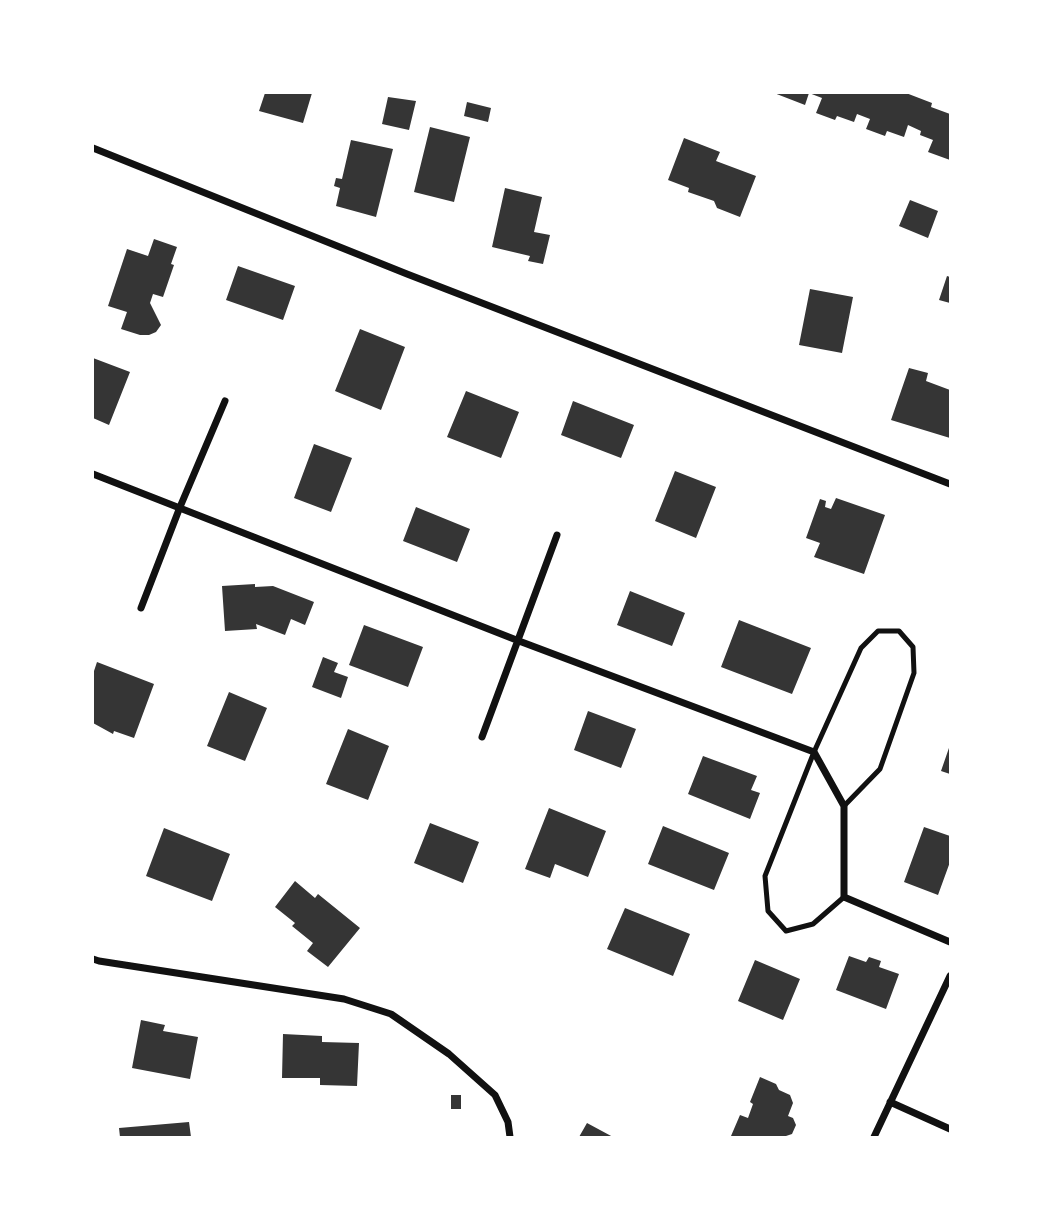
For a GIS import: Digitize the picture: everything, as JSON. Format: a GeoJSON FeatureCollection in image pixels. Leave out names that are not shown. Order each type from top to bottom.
{"type":"FeatureCollection","features":[{"type":"Feature","properties":{"kind":"street"},"geometry":{"type":"LineString","coordinates":[[93,148],[394,270],[950,484]]}},
{"type":"Feature","properties":{"kind":"street"},"geometry":{"type":"LineString","coordinates":[[141,608],[225,401]]}},
{"type":"Feature","properties":{"kind":"street"},"geometry":{"type":"LineString","coordinates":[[93,474],[814,752],[844,806],[844,897],[950,942]]}},
{"type":"Feature","properties":{"kind":"street"},"geometry":{"type":"LineString","coordinates":[[482,737],[557,534]]}},
{"type":"Feature","properties":{"kind":"street"},"geometry":{"type":"LineString","coordinates":[[93,958],[344,999],[391,1014],[450,1054],[495,1096],[508,1122],[510,1137]]}},
{"type":"Feature","properties":{"kind":"street"},"geometry":{"type":"LineString","coordinates":[[874,1137],[950,976]]}},
{"type":"Feature","properties":{"kind":"street"},"geometry":{"type":"LineString","coordinates":[[890,1102],[950,1129]]}},
{"type":"Feature","properties":{"kind":"lane"},"geometry":{"type":"LineString","coordinates":[[844,806],[880,769],[914,673],[913,647],[899,631],[878,631],[861,648],[814,752],[765,876],[768,911],[786,931],[813,924],[844,897]]}},
{"type":"Feature","properties":{"kind":"building"},"geometry":{"type":"Polygon","coordinates":[[[265,93],[312,93],[303,123],[259,111],[265,93]]]}},
{"type":"Feature","properties":{"kind":"building"},"geometry":{"type":"Polygon","coordinates":[[[774,93],[809,93],[805,105],[774,93]]]}},
{"type":"Feature","properties":{"kind":"building"},"geometry":{"type":"Polygon","coordinates":[[[809,93],[906,93],[932,103],[931,107],[950,114],[950,160],[928,152],[933,140],[920,135],[921,131],[908,125],[904,137],[887,131],[885,136],[866,129],[870,119],[857,114],[854,122],[837,116],[835,120],[816,113],[822,98],[809,93]]]}},
{"type":"Feature","properties":{"kind":"building"},"geometry":{"type":"Polygon","coordinates":[[[388,97],[416,101],[409,130],[382,124],[388,97]]]}},
{"type":"Feature","properties":{"kind":"building"},"geometry":{"type":"Polygon","coordinates":[[[467,102],[491,108],[488,122],[464,116],[467,102]]]}},
{"type":"Feature","properties":{"kind":"building"},"geometry":{"type":"Polygon","coordinates":[[[430,127],[470,137],[454,202],[414,192],[430,127]]]}},
{"type":"Feature","properties":{"kind":"building"},"geometry":{"type":"Polygon","coordinates":[[[684,138],[720,152],[716,161],[756,176],[740,217],[717,208],[714,201],[688,192],[689,188],[668,180],[684,138]]]}},
{"type":"Feature","properties":{"kind":"building"},"geometry":{"type":"Polygon","coordinates":[[[351,140],[393,149],[376,217],[336,206],[340,188],[334,186],[336,178],[342,179],[351,140]]]}},
{"type":"Feature","properties":{"kind":"building"},"geometry":{"type":"Polygon","coordinates":[[[505,188],[542,197],[534,232],[550,235],[543,264],[528,261],[530,256],[492,247],[505,188]]]}},
{"type":"Feature","properties":{"kind":"building"},"geometry":{"type":"Polygon","coordinates":[[[910,200],[938,211],[928,238],[899,226],[910,200]]]}},
{"type":"Feature","properties":{"kind":"building"},"geometry":{"type":"Polygon","coordinates":[[[154,239],[177,247],[163,297],[153,294],[150,303],[161,325],[156,332],[140,335],[121,329],[127,312],[108,306],[127,249],[148,256],[154,239]]]}},
{"type":"Feature","properties":{"kind":"building"},"geometry":{"type":"Polygon","coordinates":[[[238,266],[295,286],[283,320],[226,300],[238,266]]]}},
{"type":"Feature","properties":{"kind":"building"},"geometry":{"type":"Polygon","coordinates":[[[947,276],[950,277],[950,303],[939,300],[947,276]]]}},
{"type":"Feature","properties":{"kind":"building"},"geometry":{"type":"Polygon","coordinates":[[[810,289],[853,297],[842,353],[799,345],[810,289]]]}},
{"type":"Feature","properties":{"kind":"building"},"geometry":{"type":"Polygon","coordinates":[[[360,329],[405,347],[381,410],[335,391],[360,329]]]}},
{"type":"Feature","properties":{"kind":"building"},"geometry":{"type":"Polygon","coordinates":[[[93,358],[130,372],[109,425],[93,418],[93,358]]]}},
{"type":"Feature","properties":{"kind":"building"},"geometry":{"type":"Polygon","coordinates":[[[909,368],[928,373],[926,381],[950,390],[950,438],[891,420],[909,368]]]}},
{"type":"Feature","properties":{"kind":"building"},"geometry":{"type":"Polygon","coordinates":[[[466,391],[519,412],[501,458],[447,437],[466,391]]]}},
{"type":"Feature","properties":{"kind":"building"},"geometry":{"type":"Polygon","coordinates":[[[573,401],[634,425],[621,458],[561,435],[573,401]]]}},
{"type":"Feature","properties":{"kind":"building"},"geometry":{"type":"Polygon","coordinates":[[[314,444],[352,458],[331,512],[294,498],[314,444]]]}},
{"type":"Feature","properties":{"kind":"building"},"geometry":{"type":"Polygon","coordinates":[[[675,471],[716,487],[696,538],[655,521],[675,471]]]}},
{"type":"Feature","properties":{"kind":"building"},"geometry":{"type":"Polygon","coordinates":[[[836,498],[885,515],[864,574],[814,557],[820,543],[806,538],[820,499],[826,501],[825,507],[831,509],[836,498]]]}},
{"type":"Feature","properties":{"kind":"building"},"geometry":{"type":"Polygon","coordinates":[[[416,507],[470,529],[457,562],[403,541],[416,507]]]}},
{"type":"Feature","properties":{"kind":"building"},"geometry":{"type":"Polygon","coordinates":[[[255,584],[255,587],[273,586],[314,602],[305,625],[291,619],[285,635],[256,624],[257,629],[225,631],[222,586],[255,584]]]}},
{"type":"Feature","properties":{"kind":"building"},"geometry":{"type":"Polygon","coordinates":[[[630,591],[685,613],[672,646],[617,625],[630,591]]]}},
{"type":"Feature","properties":{"kind":"building"},"geometry":{"type":"Polygon","coordinates":[[[739,620],[811,648],[792,694],[721,667],[739,620]]]}},
{"type":"Feature","properties":{"kind":"building"},"geometry":{"type":"Polygon","coordinates":[[[364,625],[423,647],[408,687],[349,665],[364,625]]]}},
{"type":"Feature","properties":{"kind":"building"},"geometry":{"type":"Polygon","coordinates":[[[323,657],[338,663],[334,672],[348,677],[341,698],[312,687],[323,657]]]}},
{"type":"Feature","properties":{"kind":"building"},"geometry":{"type":"Polygon","coordinates":[[[97,662],[154,684],[134,738],[114,731],[113,734],[93,723],[93,674],[97,662]]]}},
{"type":"Feature","properties":{"kind":"building"},"geometry":{"type":"Polygon","coordinates":[[[229,692],[267,708],[245,761],[207,746],[229,692]]]}},
{"type":"Feature","properties":{"kind":"building"},"geometry":{"type":"Polygon","coordinates":[[[588,711],[636,729],[621,768],[574,750],[588,711]]]}},
{"type":"Feature","properties":{"kind":"building"},"geometry":{"type":"Polygon","coordinates":[[[348,729],[389,746],[368,800],[326,784],[348,729]]]}},
{"type":"Feature","properties":{"kind":"building"},"geometry":{"type":"Polygon","coordinates":[[[950,745],[950,774],[941,771],[950,745]]]}},
{"type":"Feature","properties":{"kind":"building"},"geometry":{"type":"Polygon","coordinates":[[[703,756],[757,776],[751,790],[760,793],[750,819],[688,794],[703,756]]]}},
{"type":"Feature","properties":{"kind":"building"},"geometry":{"type":"Polygon","coordinates":[[[549,808],[606,831],[588,877],[555,864],[550,878],[525,869],[549,808]]]}},
{"type":"Feature","properties":{"kind":"building"},"geometry":{"type":"Polygon","coordinates":[[[430,823],[479,842],[463,883],[414,863],[430,823]]]}},
{"type":"Feature","properties":{"kind":"building"},"geometry":{"type":"Polygon","coordinates":[[[663,826],[729,853],[714,890],[648,864],[663,826]]]}},
{"type":"Feature","properties":{"kind":"building"},"geometry":{"type":"Polygon","coordinates":[[[924,827],[950,836],[950,862],[938,895],[904,882],[924,827]]]}},
{"type":"Feature","properties":{"kind":"building"},"geometry":{"type":"Polygon","coordinates":[[[164,828],[230,854],[212,901],[146,876],[164,828]]]}},
{"type":"Feature","properties":{"kind":"building"},"geometry":{"type":"Polygon","coordinates":[[[295,881],[315,898],[318,894],[360,928],[328,967],[307,951],[313,943],[292,926],[295,923],[275,907],[295,881]]]}},
{"type":"Feature","properties":{"kind":"building"},"geometry":{"type":"Polygon","coordinates":[[[625,908],[690,934],[673,976],[607,949],[625,908]]]}},
{"type":"Feature","properties":{"kind":"building"},"geometry":{"type":"Polygon","coordinates":[[[849,956],[866,962],[869,957],[881,961],[879,967],[899,974],[886,1009],[836,990],[849,956]]]}},
{"type":"Feature","properties":{"kind":"building"},"geometry":{"type":"Polygon","coordinates":[[[755,960],[800,979],[783,1020],[738,1001],[755,960]]]}},
{"type":"Feature","properties":{"kind":"building"},"geometry":{"type":"Polygon","coordinates":[[[141,1020],[165,1025],[163,1031],[198,1037],[190,1079],[132,1068],[141,1020]]]}},
{"type":"Feature","properties":{"kind":"building"},"geometry":{"type":"Polygon","coordinates":[[[283,1034],[322,1036],[322,1042],[359,1043],[357,1086],[320,1085],[320,1078],[282,1078],[283,1034]]]}},
{"type":"Feature","properties":{"kind":"building"},"geometry":{"type":"Polygon","coordinates":[[[760,1077],[776,1084],[779,1090],[790,1095],[793,1103],[788,1116],[793,1118],[796,1125],[792,1134],[783,1137],[731,1136],[740,1115],[748,1118],[753,1104],[750,1102],[760,1077]]]}},
{"type":"Feature","properties":{"kind":"building"},"geometry":{"type":"Polygon","coordinates":[[[451,1095],[461,1095],[461,1109],[451,1109],[451,1095]]]}},
{"type":"Feature","properties":{"kind":"building"},"geometry":{"type":"Polygon","coordinates":[[[189,1122],[191,1137],[120,1137],[119,1128],[189,1122]]]}},
{"type":"Feature","properties":{"kind":"building"},"geometry":{"type":"Polygon","coordinates":[[[587,1123],[613,1137],[579,1137],[587,1123]]]}}]}
